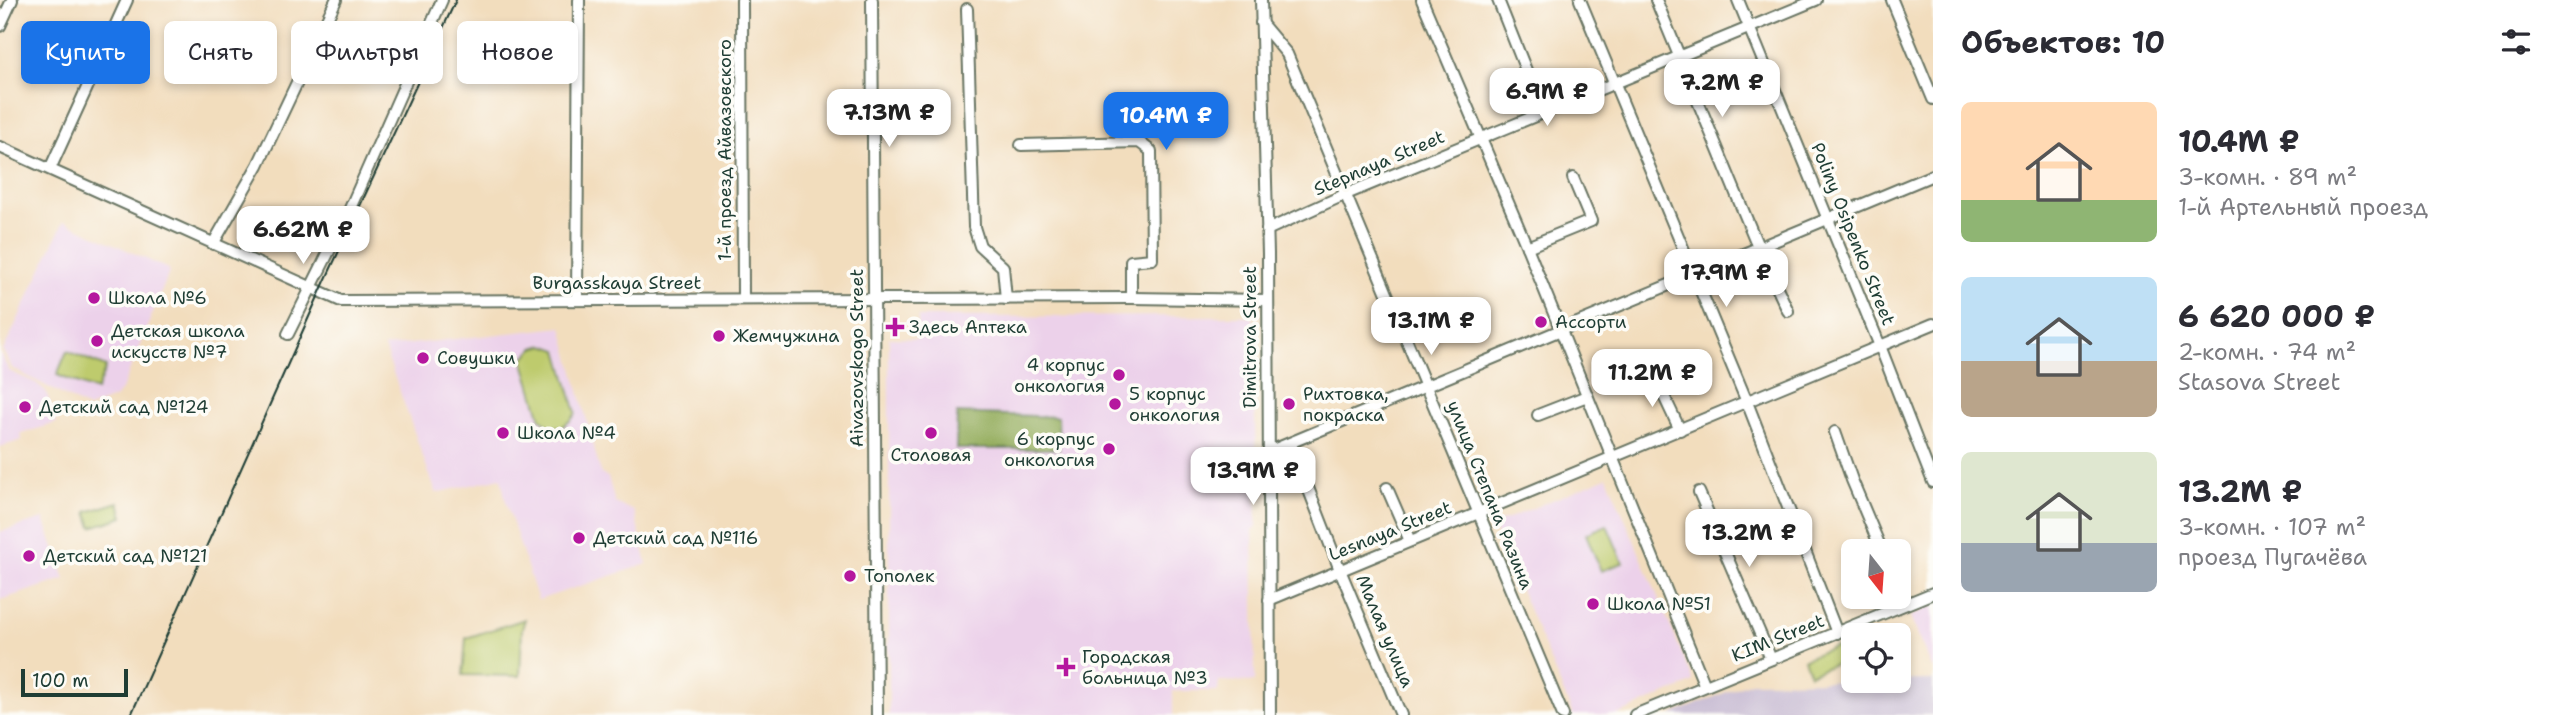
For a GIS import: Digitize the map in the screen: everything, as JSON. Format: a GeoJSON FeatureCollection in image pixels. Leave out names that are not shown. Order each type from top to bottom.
{"type":"FeatureCollection","features":[{"type":"Feature","properties":{"kind":"street"},"geometry":{"type":"LineString","coordinates":[[0,26],[12,0]]}},
{"type":"Feature","properties":{"kind":"street"},"geometry":{"type":"LineString","coordinates":[[50,169],[127,0]]}},
{"type":"Feature","properties":{"kind":"street"},"geometry":{"type":"LineString","coordinates":[[213,244],[258,165],[336,0]]}},
{"type":"Feature","properties":{"kind":"street"},"geometry":{"type":"LineString","coordinates":[[288,334],[348,213],[442,0]]}},
{"type":"Feature","properties":{"kind":"street"},"geometry":{"type":"LineString","coordinates":[[577,300],[579,0]]}},
{"type":"Feature","properties":{"kind":"street","name":"1-й проезд Айвазовского"},"geometry":{"type":"LineString","coordinates":[[742,0],[743,299]]}},
{"type":"Feature","properties":{"kind":"street","name":"Aivazovskogo Street"},"geometry":{"type":"LineString","coordinates":[[872,0],[877,715]]}},
{"type":"Feature","properties":{"kind":"street"},"geometry":{"type":"LineString","coordinates":[[1422,0],[1527,247],[1704,686]]}},
{"type":"Feature","properties":{"kind":"street"},"geometry":{"type":"LineString","coordinates":[[1498,0],[1543,113]]}},
{"type":"Feature","properties":{"kind":"street"},"geometry":{"type":"LineString","coordinates":[[1580,0],[1696,275],[1837,633]]}},
{"type":"Feature","properties":{"kind":"street"},"geometry":{"type":"LineString","coordinates":[[1656,0],[1759,249],[1788,311]]}},
{"type":"Feature","properties":{"kind":"street","name":"Poliny Osipenko Street"},"geometry":{"type":"LineString","coordinates":[[1738,0],[1933,482]]}},
{"type":"Feature","properties":{"kind":"street","name":"Stepnaya Street"},"geometry":{"type":"LineString","coordinates":[[1267,230],[1344,195],[1816,0]]}},
{"type":"Feature","properties":{"kind":"street"},"geometry":{"type":"LineString","coordinates":[[1892,0],[1933,99]]}},
{"type":"Feature","properties":{"kind":"street","name":"Dimitrova Street"},"geometry":{"type":"LineString","coordinates":[[1264,1],[1261,23],[1268,300],[1270,715]]}},
{"type":"Feature","properties":{"kind":"street"},"geometry":{"type":"LineString","coordinates":[[967,9],[974,227],[980,246],[1003,267],[1006,299]]}},
{"type":"Feature","properties":{"kind":"street","name":"улица Степана Разина"},"geometry":{"type":"LineString","coordinates":[[1261,23],[1287,54],[1563,715]]}},
{"type":"Feature","properties":{"kind":"street"},"geometry":{"type":"LineString","coordinates":[[1021,145],[1139,142],[1151,151],[1152,259],[1131,261],[1131,298]]}},
{"type":"Feature","properties":{"kind":"street","name":"Burgasskaya Street"},"geometry":{"type":"LineString","coordinates":[[0,146],[341,301],[1131,298],[1268,300]]}},
{"type":"Feature","properties":{"kind":"street"},"geometry":{"type":"LineString","coordinates":[[1268,453],[1933,175]]}},
{"type":"Feature","properties":{"kind":"street"},"geometry":{"type":"LineString","coordinates":[[1527,247],[1591,221],[1573,178]]}},
{"type":"Feature","properties":{"kind":"street","name":"Lesnaya Street"},"geometry":{"type":"LineString","coordinates":[[1269,600],[1933,324]]}},
{"type":"Feature","properties":{"kind":"street"},"geometry":{"type":"LineString","coordinates":[[1654,374],[1680,430]]}},
{"type":"Feature","properties":{"kind":"street"},"geometry":{"type":"LineString","coordinates":[[1538,415],[1587,396]]}},
{"type":"Feature","properties":{"kind":"street"},"geometry":{"type":"LineString","coordinates":[[1835,432],[1877,539]]}},
{"type":"Feature","properties":{"kind":"street","name":"Малая улица"},"geometry":{"type":"LineString","coordinates":[[1291,444],[1401,715]]}},
{"type":"Feature","properties":{"kind":"street"},"geometry":{"type":"LineString","coordinates":[[1387,488],[1410,541]]}},
{"type":"Feature","properties":{"kind":"street"},"geometry":{"type":"LineString","coordinates":[[1699,492],[1771,659]]}},
{"type":"Feature","properties":{"kind":"street","name":"KIM Street"},"geometry":{"type":"LineString","coordinates":[[1911,602],[1933,593]]}},
{"type":"Feature","properties":{"kind":"street","name":"KIM Street"},"geometry":{"type":"LineString","coordinates":[[1635,715],[1894,609]]}},
{"type":"Feature","properties":{"kind":"shaded area","name":"Школа №6"},"geometry":{"type":"Polygon","coordinates":[[[64,221],[170,270],[123,387],[116,397],[88,408],[12,368],[3,351],[64,221]]]}},
{"type":"Feature","properties":{"kind":"shaded area"},"geometry":{"type":"Polygon","coordinates":[[[1253,316],[1257,526],[1253,530],[1255,682],[1219,681],[1218,691],[1173,691],[1173,715],[889,715],[889,338],[918,339],[918,317],[1253,316]]]}},
{"type":"Feature","properties":{"kind":"shaded area","name":"Школа №4"},"geometry":{"type":"Polygon","coordinates":[[[562,327],[601,474],[608,477],[615,503],[634,511],[647,564],[538,600],[506,502],[501,478],[436,493],[384,347],[562,327]]]}},
{"type":"Feature","properties":{"kind":"shaded area","name":"Детский сад №124"},"geometry":{"type":"Polygon","coordinates":[[[0,352],[9,371],[36,383],[46,391],[56,423],[21,434],[22,440],[0,447],[0,352]]]}},
{"type":"Feature","properties":{"kind":"shaded area","name":"Школа №51"},"geometry":{"type":"Polygon","coordinates":[[[1607,477],[1694,682],[1617,715],[1573,715],[1493,525],[1607,477]]]}},
{"type":"Feature","properties":{"kind":"shaded area","name":"Детский сад №121"},"geometry":{"type":"Polygon","coordinates":[[[44,519],[65,579],[0,600],[0,532],[44,519]]]}},
{"type":"Feature","properties":{"kind":"shaded area"},"geometry":{"type":"Polygon","coordinates":[[[1933,606],[1933,670],[1910,616],[1933,606]]]}},
{"type":"Feature","properties":{"kind":"shaded area"},"geometry":{"type":"Polygon","coordinates":[[[1911,680],[1933,680],[1933,715],[1671,715],[1751,682],[1841,681],[1841,693],[1911,693],[1911,680]]]}},
{"type":"Feature","properties":{"kind":"green space"},"geometry":{"type":"Polygon","coordinates":[[[544,345],[558,350],[576,413],[562,427],[550,426],[541,419],[523,359],[534,348],[544,345]]]}},
{"type":"Feature","properties":{"kind":"green space"},"geometry":{"type":"Polygon","coordinates":[[[67,351],[106,367],[96,391],[57,375],[67,351]]]}},
{"type":"Feature","properties":{"kind":"green space"},"geometry":{"type":"Polygon","coordinates":[[[957,413],[1058,417],[1059,449],[956,449],[957,413]]]}},
{"type":"Feature","properties":{"kind":"green space"},"geometry":{"type":"Polygon","coordinates":[[[119,502],[123,517],[92,527],[87,512],[119,502]]]}},
{"type":"Feature","properties":{"kind":"green space"},"geometry":{"type":"Polygon","coordinates":[[[1607,525],[1623,563],[1601,571],[1586,534],[1607,525]]]}},
{"type":"Feature","properties":{"kind":"green space"},"geometry":{"type":"Polygon","coordinates":[[[525,619],[522,629],[520,676],[463,675],[466,638],[525,619]]]}},
{"type":"Feature","properties":{"kind":"green space"},"geometry":{"type":"Polygon","coordinates":[[[1836,646],[1841,661],[1810,674],[1804,659],[1836,646]]]}},
{"type":"Feature","properties":{"kind":"tram line"},"geometry":{"type":"LineString","coordinates":[[131,715],[325,281],[456,0]]}},
{"type":"Feature","properties":{"kind":"place","name":"Школа №6"},"geometry":{"type":"Point","coordinates":[94,298]}},
{"type":"Feature","properties":{"kind":"place","name":"Ассорти"},"geometry":{"type":"Point","coordinates":[1541,322]}},
{"type":"Feature","properties":{"kind":"place","name":"Здесь Аптека"},"geometry":{"type":"Point","coordinates":[895,327]}},
{"type":"Feature","properties":{"kind":"place","name":"Жемчужина"},"geometry":{"type":"Point","coordinates":[719,336]}},
{"type":"Feature","properties":{"kind":"place","name":"Детская школа искусств №7"},"geometry":{"type":"Point","coordinates":[97,341]}},
{"type":"Feature","properties":{"kind":"place","name":"Совушки"},"geometry":{"type":"Point","coordinates":[423,358]}},
{"type":"Feature","properties":{"kind":"place","name":"4 корпус онкология"},"geometry":{"type":"Point","coordinates":[1119,375]}},
{"type":"Feature","properties":{"kind":"place","name":"5 корпус онкология"},"geometry":{"type":"Point","coordinates":[1115,404]}},
{"type":"Feature","properties":{"kind":"place","name":"Рихтовка, покраска"},"geometry":{"type":"Point","coordinates":[1289,404]}},
{"type":"Feature","properties":{"kind":"place","name":"Детский сад №124"},"geometry":{"type":"Point","coordinates":[25,407]}},
{"type":"Feature","properties":{"kind":"place","name":"Школа №4"},"geometry":{"type":"Point","coordinates":[503,433]}},
{"type":"Feature","properties":{"kind":"place","name":"Столовая"},"geometry":{"type":"Point","coordinates":[931,433]}},
{"type":"Feature","properties":{"kind":"place","name":"6 корпус онкология"},"geometry":{"type":"Point","coordinates":[1109,449]}},
{"type":"Feature","properties":{"kind":"place","name":"Детский сад №116"},"geometry":{"type":"Point","coordinates":[579,538]}},
{"type":"Feature","properties":{"kind":"place","name":"Детский сад №121"},"geometry":{"type":"Point","coordinates":[29,556]}},
{"type":"Feature","properties":{"kind":"place","name":"Тополек"},"geometry":{"type":"Point","coordinates":[850,576]}},
{"type":"Feature","properties":{"kind":"place","name":"Школа №51"},"geometry":{"type":"Point","coordinates":[1593,604]}},
{"type":"Feature","properties":{"kind":"place","name":"Городская больница №3"},"geometry":{"type":"Point","coordinates":[1066,667]}}]}
